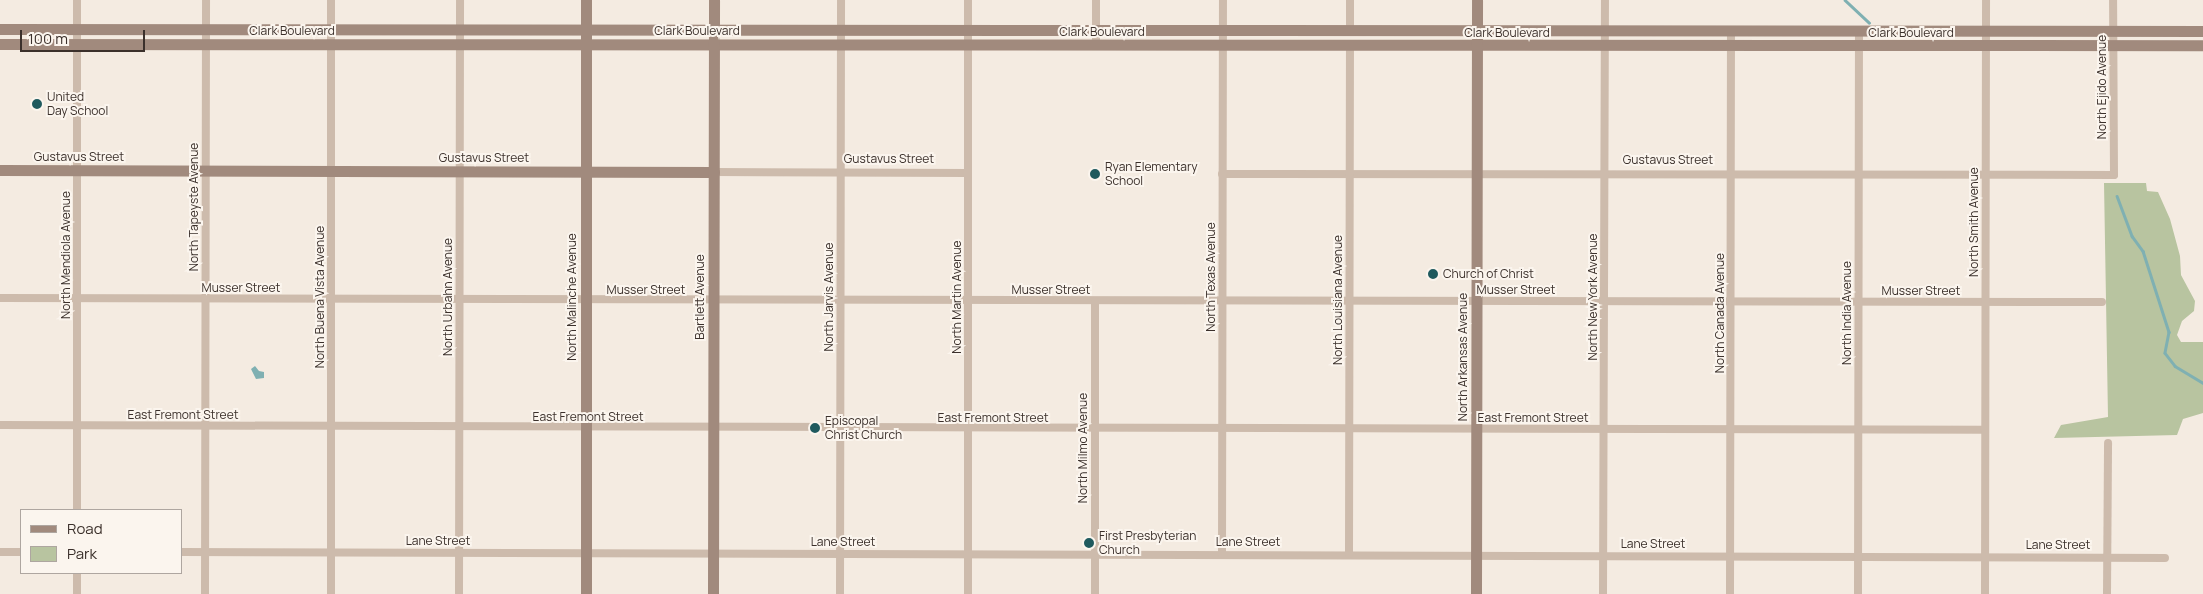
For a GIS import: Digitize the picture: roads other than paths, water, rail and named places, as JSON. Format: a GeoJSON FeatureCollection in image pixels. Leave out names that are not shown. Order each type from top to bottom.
{"type":"FeatureCollection","features":[{"type":"Feature","properties":{"kind":"main road","name":"North Malinche Avenue"},"geometry":{"type":"LineString","coordinates":[[586,0],[586,594]]}},
{"type":"Feature","properties":{"kind":"main road","name":"Bartlett Avenue"},"geometry":{"type":"LineString","coordinates":[[713,594],[714,0]]}},
{"type":"Feature","properties":{"kind":"main road","name":"North Arkansas Avenue"},"geometry":{"type":"LineString","coordinates":[[1476,594],[1477,0]]}},
{"type":"Feature","properties":{"kind":"main road","name":"Clark Boulevard"},"geometry":{"type":"LineString","coordinates":[[0,29],[1096,32],[2203,31]]}},
{"type":"Feature","properties":{"kind":"main road","name":"Clark Boulevard"},"geometry":{"type":"LineString","coordinates":[[0,44],[1859,47],[2203,45]]}},
{"type":"Feature","properties":{"kind":"main road","name":"Gustavus Street"},"geometry":{"type":"LineString","coordinates":[[0,170],[714,172]]}},
{"type":"Feature","properties":{"kind":"street","name":"North Mendiola Avenue"},"geometry":{"type":"LineString","coordinates":[[77,0],[77,509]]}},
{"type":"Feature","properties":{"kind":"street","name":"North Tapeyste Avenue"},"geometry":{"type":"LineString","coordinates":[[205,594],[206,0]]}},
{"type":"Feature","properties":{"kind":"street","name":"North Buena Vista Avenue"},"geometry":{"type":"LineString","coordinates":[[331,0],[331,594]]}},
{"type":"Feature","properties":{"kind":"street","name":"North Urbahn Avenue"},"geometry":{"type":"LineString","coordinates":[[459,594],[460,0]]}},
{"type":"Feature","properties":{"kind":"street","name":"North Jarvis Avenue"},"geometry":{"type":"LineString","coordinates":[[840,594],[842,0]]}},
{"type":"Feature","properties":{"kind":"street","name":"North Martin Avenue"},"geometry":{"type":"LineString","coordinates":[[968,0],[968,594]]}},
{"type":"Feature","properties":{"kind":"street"},"geometry":{"type":"LineString","coordinates":[[1096,0],[1096,46]]}},
{"type":"Feature","properties":{"kind":"street","name":"North Texas Avenue"},"geometry":{"type":"LineString","coordinates":[[1222,554],[1223,0]]}},
{"type":"Feature","properties":{"kind":"street"},"geometry":{"type":"LineString","coordinates":[[1350,0],[1350,32]]}},
{"type":"Feature","properties":{"kind":"street","name":"North New York Avenue"},"geometry":{"type":"LineString","coordinates":[[1603,594],[1604,0]]}},
{"type":"Feature","properties":{"kind":"street","name":"North Smith Avenue"},"geometry":{"type":"LineString","coordinates":[[1985,594],[1986,0]]}},
{"type":"Feature","properties":{"kind":"street","name":"North Ejido Avenue"},"geometry":{"type":"LineString","coordinates":[[2113,0],[2114,175]]}},
{"type":"Feature","properties":{"kind":"street","name":"North Canada Avenue"},"geometry":{"type":"LineString","coordinates":[[1730,594],[1731,32]]}},
{"type":"Feature","properties":{"kind":"street","name":"North India Avenue"},"geometry":{"type":"LineString","coordinates":[[1858,594],[1859,32]]}},
{"type":"Feature","properties":{"kind":"street","name":"North Louisiana Avenue"},"geometry":{"type":"LineString","coordinates":[[1349,554],[1350,46]]}},
{"type":"Feature","properties":{"kind":"street","name":"Gustavus Street"},"geometry":{"type":"LineString","coordinates":[[714,172],[968,173]]}},
{"type":"Feature","properties":{"kind":"street","name":"Gustavus Street"},"geometry":{"type":"LineString","coordinates":[[1222,174],[2114,175]]}},
{"type":"Feature","properties":{"kind":"street","name":"Musser Street"},"geometry":{"type":"LineString","coordinates":[[0,298],[1095,302],[2102,302]]}},
{"type":"Feature","properties":{"kind":"street","name":"North Milmo Avenue"},"geometry":{"type":"LineString","coordinates":[[1094,594],[1095,302]]}},
{"type":"Feature","properties":{"kind":"street","name":"East Fremont Street"},"geometry":{"type":"LineString","coordinates":[[0,425],[840,429],[1985,430]]}},
{"type":"Feature","properties":{"kind":"street"},"geometry":{"type":"LineString","coordinates":[[2107,594],[2108,443]]}},
{"type":"Feature","properties":{"kind":"street"},"geometry":{"type":"LineString","coordinates":[[0,552],[20,552]]}},
{"type":"Feature","properties":{"kind":"street","name":"Lane Street"},"geometry":{"type":"LineString","coordinates":[[182,552],[2108,556],[2165,558]]}},
{"type":"Feature","properties":{"kind":"street"},"geometry":{"type":"LineString","coordinates":[[77,574],[77,594]]}},
{"type":"Feature","properties":{"kind":"water"},"geometry":{"type":"Polygon","coordinates":[[[255,366],[259,371],[264,372],[264,378],[256,379],[251,369],[255,366]]]}},
{"type":"Feature","properties":{"kind":"waterway"},"geometry":{"type":"LineString","coordinates":[[1845,0],[1869,22]]}},
{"type":"Feature","properties":{"kind":"waterway"},"geometry":{"type":"LineString","coordinates":[[2117,196],[2132,236],[2143,251],[2169,332],[2165,353],[2175,366],[2203,383]]}},
{"type":"Feature","properties":{"kind":"place","name":"United Day School"},"geometry":{"type":"Point","coordinates":[37,104]}},
{"type":"Feature","properties":{"kind":"place","name":"Ryan Elementary School"},"geometry":{"type":"Point","coordinates":[1095,174]}},
{"type":"Feature","properties":{"kind":"place","name":"Church of Christ"},"geometry":{"type":"Point","coordinates":[1433,274]}},
{"type":"Feature","properties":{"kind":"place","name":"Episcopal Christ Church"},"geometry":{"type":"Point","coordinates":[815,428]}},
{"type":"Feature","properties":{"kind":"place","name":"First Presbyterian Church"},"geometry":{"type":"Point","coordinates":[1089,543]}}]}
